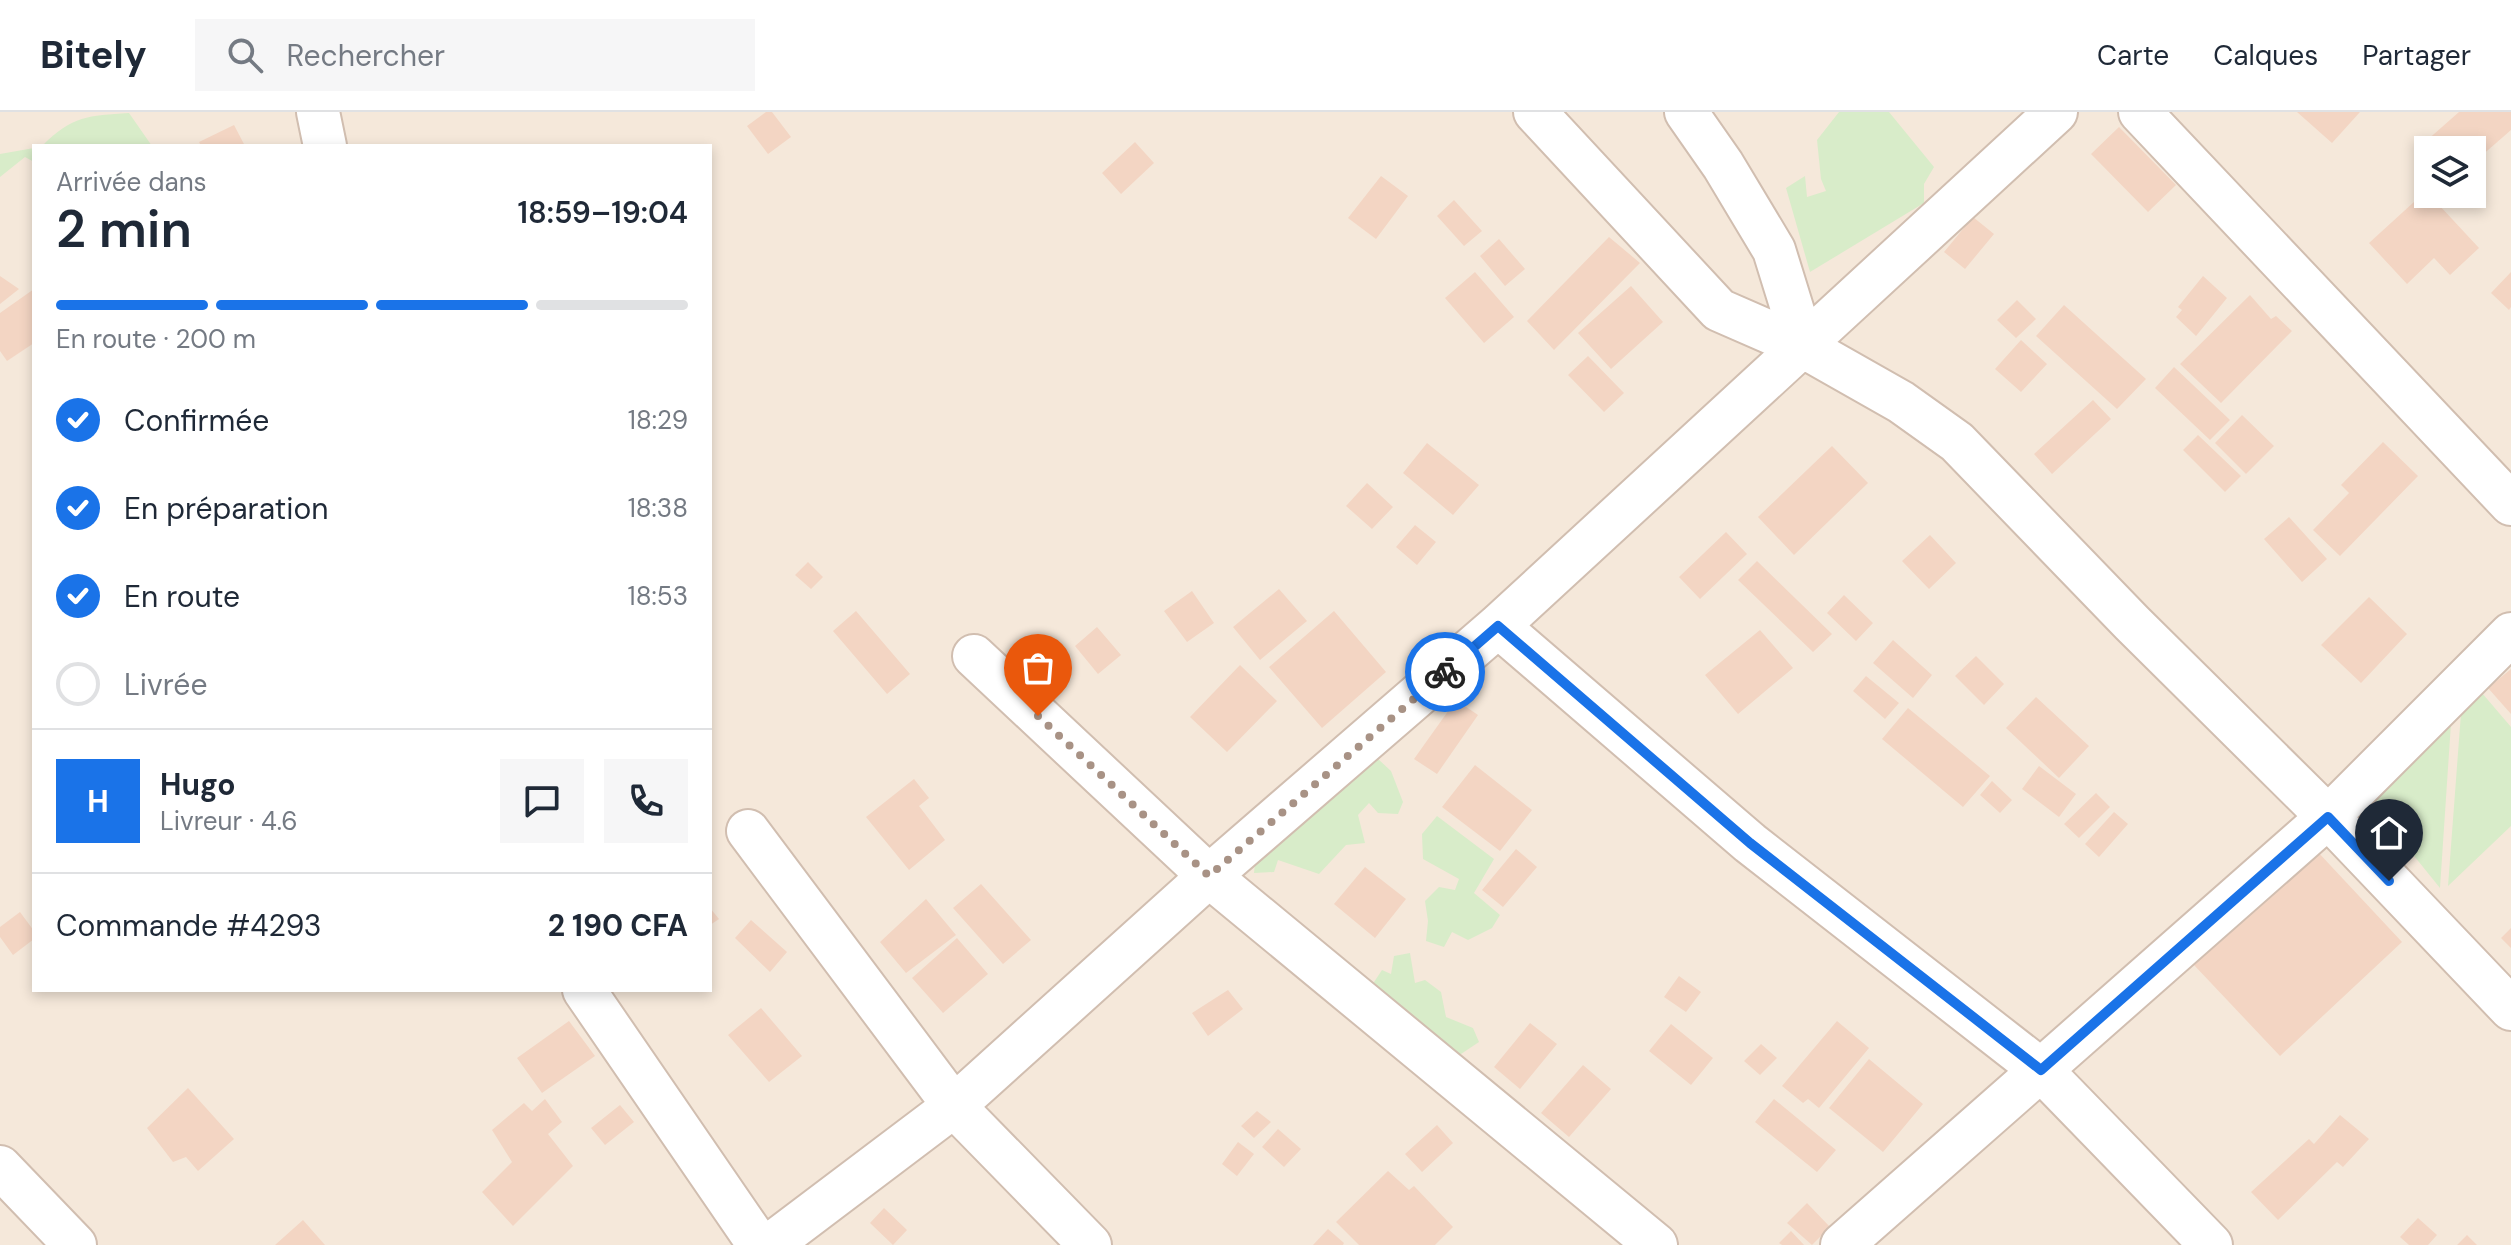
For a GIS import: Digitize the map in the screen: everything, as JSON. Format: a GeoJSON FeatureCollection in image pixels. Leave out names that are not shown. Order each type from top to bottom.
{"type":"FeatureCollection","features":[{"type":"Feature","properties":{"kind":"street"},"geometry":{"type":"LineString","coordinates":[[318,112],[325,144]]}},
{"type":"Feature","properties":{"kind":"street"},"geometry":{"type":"LineString","coordinates":[[1535,112],[1719,310],[1804,347],[1901,402],[1957,442],[2132,623],[2328,817],[2511,1009]]}},
{"type":"Feature","properties":{"kind":"street"},"geometry":{"type":"LineString","coordinates":[[1686,112],[1723,165],[1774,250],[1804,347]]}},
{"type":"Feature","properties":{"kind":"street"},"geometry":{"type":"LineString","coordinates":[[770,1245],[954,1106],[1209,876],[1498,626],[2056,112]]}},
{"type":"Feature","properties":{"kind":"street"},"geometry":{"type":"LineString","coordinates":[[2140,112],[2511,504]]}},
{"type":"Feature","properties":{"kind":"street"},"geometry":{"type":"LineString","coordinates":[[1498,626],[1750,843],[2041,1070],[2211,1245]]}},
{"type":"Feature","properties":{"kind":"street"},"geometry":{"type":"LineString","coordinates":[[1842,1245],[2328,817],[2511,634]]}},
{"type":"Feature","properties":{"kind":"street"},"geometry":{"type":"LineString","coordinates":[[974,656],[1209,876],[1656,1245]]}},
{"type":"Feature","properties":{"kind":"street"},"geometry":{"type":"LineString","coordinates":[[748,831],[954,1106],[1090,1245]]}},
{"type":"Feature","properties":{"kind":"street"},"geometry":{"type":"LineString","coordinates":[[585,992],[759,1245]]}},
{"type":"Feature","properties":{"kind":"street"},"geometry":{"type":"LineString","coordinates":[[0,1167],[75,1245]]}},
{"type":"Feature","properties":{"kind":"shaded area"},"geometry":{"type":"Polygon","coordinates":[[[0,112],[2511,112],[2511,1245],[0,1245],[0,112]]]}},
{"type":"Feature","properties":{"kind":"green space"},"geometry":{"type":"Polygon","coordinates":[[[1839,112],[1889,112],[1934,167],[1924,184],[1924,203],[1810,272],[1786,188],[1805,176],[1807,197],[1826,191],[1821,179],[1817,140],[1839,112]]]}},
{"type":"Feature","properties":{"kind":"green space"},"geometry":{"type":"Polygon","coordinates":[[[129,113],[151,144],[44,144],[72,123],[102,115],[129,113]]]}},
{"type":"Feature","properties":{"kind":"green space"},"geometry":{"type":"Polygon","coordinates":[[[32,148],[32,161],[25,157],[0,177],[0,154],[32,148]]]}},
{"type":"Feature","properties":{"kind":"green space"},"geometry":{"type":"Polygon","coordinates":[[[2476,686],[2511,727],[2511,826],[2448,886],[2462,700],[2476,686]]]}},
{"type":"Feature","properties":{"kind":"green space"},"geometry":{"type":"Polygon","coordinates":[[[2452,708],[2440,888],[2364,794],[2452,708]]]}},
{"type":"Feature","properties":{"kind":"green space"},"geometry":{"type":"Polygon","coordinates":[[[1377,758],[1391,771],[1403,802],[1398,814],[1378,813],[1369,803],[1358,815],[1365,843],[1346,845],[1319,874],[1278,860],[1274,872],[1254,873],[1257,845],[1377,758]]]}},
{"type":"Feature","properties":{"kind":"green space"},"geometry":{"type":"Polygon","coordinates":[[[1437,816],[1494,859],[1474,893],[1500,915],[1492,928],[1468,940],[1452,932],[1444,947],[1426,941],[1428,921],[1425,901],[1439,887],[1455,890],[1459,879],[1423,859],[1422,834],[1437,816]]]}},
{"type":"Feature","properties":{"kind":"green space"},"geometry":{"type":"Polygon","coordinates":[[[1410,953],[1415,983],[1425,980],[1441,992],[1446,1017],[1473,1028],[1479,1042],[1449,1062],[1368,991],[1382,970],[1391,974],[1394,956],[1410,953]]]}},
{"type":"Feature","properties":{"kind":"building"},"geometry":{"type":"Polygon","coordinates":[[[766,112],[772,112],[791,137],[768,154],[747,126],[766,112]]]}},
{"type":"Feature","properties":{"kind":"building"},"geometry":{"type":"Polygon","coordinates":[[[2297,112],[2360,112],[2332,143],[2297,112]]]}},
{"type":"Feature","properties":{"kind":"building"},"geometry":{"type":"Polygon","coordinates":[[[2459,112],[2511,112],[2511,130],[2486,152],[2486,136],[2432,136],[2459,112]]]}},
{"type":"Feature","properties":{"kind":"building"},"geometry":{"type":"Polygon","coordinates":[[[234,125],[244,144],[200,144],[234,125]]]}},
{"type":"Feature","properties":{"kind":"building"},"geometry":{"type":"Polygon","coordinates":[[[2119,127],[2176,185],[2148,212],[2091,154],[2119,127]]]}},
{"type":"Feature","properties":{"kind":"building"},"geometry":{"type":"Polygon","coordinates":[[[1135,142],[1154,163],[1121,194],[1102,173],[1135,142]]]}},
{"type":"Feature","properties":{"kind":"building"},"geometry":{"type":"Polygon","coordinates":[[[1381,176],[1408,196],[1376,239],[1348,218],[1381,176]]]}},
{"type":"Feature","properties":{"kind":"building"},"geometry":{"type":"Polygon","coordinates":[[[1454,200],[1482,231],[1464,246],[1437,216],[1454,200]]]}},
{"type":"Feature","properties":{"kind":"building"},"geometry":{"type":"Polygon","coordinates":[[[2414,202],[2414,208],[2442,208],[2479,248],[2450,275],[2434,258],[2407,284],[2369,243],[2414,202]]]}},
{"type":"Feature","properties":{"kind":"building"},"geometry":{"type":"Polygon","coordinates":[[[1973,217],[1994,234],[1965,269],[1944,252],[1973,217]]]}},
{"type":"Feature","properties":{"kind":"building"},"geometry":{"type":"Polygon","coordinates":[[[1609,237],[1640,263],[1554,350],[1527,321],[1609,237]]]}},
{"type":"Feature","properties":{"kind":"building"},"geometry":{"type":"Polygon","coordinates":[[[1499,239],[1525,269],[1505,286],[1480,256],[1499,239]]]}},
{"type":"Feature","properties":{"kind":"building"},"geometry":{"type":"Polygon","coordinates":[[[1475,272],[1514,317],[1484,343],[1445,298],[1475,272]]]}},
{"type":"Feature","properties":{"kind":"building"},"geometry":{"type":"Polygon","coordinates":[[[2511,272],[2511,307],[2509,310],[2491,293],[2511,272]]]}},
{"type":"Feature","properties":{"kind":"building"},"geometry":{"type":"Polygon","coordinates":[[[0,276],[19,289],[0,304],[0,276]]]}},
{"type":"Feature","properties":{"kind":"building"},"geometry":{"type":"Polygon","coordinates":[[[2203,276],[2227,298],[2196,336],[2176,317],[2182,310],[2178,307],[2203,276]]]}},
{"type":"Feature","properties":{"kind":"building"},"geometry":{"type":"Polygon","coordinates":[[[1631,286],[1663,322],[1611,369],[1578,333],[1631,286]]]}},
{"type":"Feature","properties":{"kind":"building"},"geometry":{"type":"Polygon","coordinates":[[[32,290],[32,344],[7,361],[0,351],[0,313],[32,290]]]}},
{"type":"Feature","properties":{"kind":"building"},"geometry":{"type":"Polygon","coordinates":[[[2250,295],[2271,319],[2276,316],[2292,331],[2221,403],[2180,364],[2250,295]]]}},
{"type":"Feature","properties":{"kind":"building"},"geometry":{"type":"Polygon","coordinates":[[[2017,300],[2036,319],[2016,338],[1997,320],[2017,300]]]}},
{"type":"Feature","properties":{"kind":"building"},"geometry":{"type":"Polygon","coordinates":[[[2064,305],[2146,379],[2117,409],[2036,336],[2064,305]]]}},
{"type":"Feature","properties":{"kind":"building"},"geometry":{"type":"Polygon","coordinates":[[[2021,340],[2047,364],[2021,392],[1995,369],[2021,340]]]}},
{"type":"Feature","properties":{"kind":"building"},"geometry":{"type":"Polygon","coordinates":[[[1588,356],[1624,393],[1604,412],[1568,375],[1588,356]]]}},
{"type":"Feature","properties":{"kind":"building"},"geometry":{"type":"Polygon","coordinates":[[[2174,367],[2230,420],[2210,440],[2155,388],[2174,367]]]}},
{"type":"Feature","properties":{"kind":"building"},"geometry":{"type":"Polygon","coordinates":[[[2093,400],[2111,419],[2052,474],[2034,454],[2093,400]]]}},
{"type":"Feature","properties":{"kind":"building"},"geometry":{"type":"Polygon","coordinates":[[[2242,415],[2274,446],[2246,474],[2215,443],[2242,415]]]}},
{"type":"Feature","properties":{"kind":"building"},"geometry":{"type":"Polygon","coordinates":[[[2198,435],[2241,476],[2225,492],[2183,450],[2198,435]]]}},
{"type":"Feature","properties":{"kind":"building"},"geometry":{"type":"Polygon","coordinates":[[[2383,442],[2418,476],[2340,556],[2313,530],[2349,493],[2341,485],[2383,442]]]}},
{"type":"Feature","properties":{"kind":"building"},"geometry":{"type":"Polygon","coordinates":[[[1427,443],[1479,485],[1453,515],[1403,473],[1427,443]]]}},
{"type":"Feature","properties":{"kind":"building"},"geometry":{"type":"Polygon","coordinates":[[[1832,446],[1868,483],[1794,555],[1758,517],[1832,446]]]}},
{"type":"Feature","properties":{"kind":"building"},"geometry":{"type":"Polygon","coordinates":[[[1367,483],[1393,507],[1372,529],[1346,506],[1367,483]]]}},
{"type":"Feature","properties":{"kind":"building"},"geometry":{"type":"Polygon","coordinates":[[[2289,517],[2327,559],[2302,582],[2264,539],[2289,517]]]}},
{"type":"Feature","properties":{"kind":"building"},"geometry":{"type":"Polygon","coordinates":[[[1415,525],[1436,542],[1417,565],[1396,547],[1415,525]]]}},
{"type":"Feature","properties":{"kind":"building"},"geometry":{"type":"Polygon","coordinates":[[[1726,532],[1747,554],[1700,599],[1679,577],[1726,532]]]}},
{"type":"Feature","properties":{"kind":"building"},"geometry":{"type":"Polygon","coordinates":[[[1930,535],[1956,563],[1929,589],[1902,561],[1930,535]]]}},
{"type":"Feature","properties":{"kind":"building"},"geometry":{"type":"Polygon","coordinates":[[[1757,561],[1832,634],[1813,652],[1738,580],[1757,561]]]}},
{"type":"Feature","properties":{"kind":"building"},"geometry":{"type":"Polygon","coordinates":[[[808,562],[823,577],[811,589],[795,575],[808,562]]]}},
{"type":"Feature","properties":{"kind":"building"},"geometry":{"type":"Polygon","coordinates":[[[1279,589],[1307,621],[1260,660],[1233,627],[1279,589]]]}},
{"type":"Feature","properties":{"kind":"building"},"geometry":{"type":"Polygon","coordinates":[[[1192,591],[1214,623],[1187,642],[1164,611],[1192,591]]]}},
{"type":"Feature","properties":{"kind":"building"},"geometry":{"type":"Polygon","coordinates":[[[1844,595],[1873,623],[1856,641],[1827,613],[1844,595]]]}},
{"type":"Feature","properties":{"kind":"building"},"geometry":{"type":"Polygon","coordinates":[[[2369,597],[2407,634],[2361,683],[2321,645],[2369,597]]]}},
{"type":"Feature","properties":{"kind":"building"},"geometry":{"type":"Polygon","coordinates":[[[856,611],[910,674],[887,694],[833,631],[856,611]]]}},
{"type":"Feature","properties":{"kind":"building"},"geometry":{"type":"Polygon","coordinates":[[[1334,611],[1386,672],[1322,728],[1269,667],[1334,611]]]}},
{"type":"Feature","properties":{"kind":"building"},"geometry":{"type":"Polygon","coordinates":[[[1097,627],[1121,655],[1098,674],[1075,646],[1097,627]]]}},
{"type":"Feature","properties":{"kind":"building"},"geometry":{"type":"Polygon","coordinates":[[[1760,630],[1793,668],[1738,714],[1705,675],[1760,630]]]}},
{"type":"Feature","properties":{"kind":"building"},"geometry":{"type":"Polygon","coordinates":[[[1893,640],[1932,675],[1913,698],[1873,663],[1893,640]]]}},
{"type":"Feature","properties":{"kind":"building"},"geometry":{"type":"Polygon","coordinates":[[[1976,656],[2004,684],[1984,705],[1955,676],[1976,656]]]}},
{"type":"Feature","properties":{"kind":"building"},"geometry":{"type":"Polygon","coordinates":[[[1240,665],[1277,701],[1227,752],[1190,717],[1240,665]]]}},
{"type":"Feature","properties":{"kind":"building"},"geometry":{"type":"Polygon","coordinates":[[[2511,669],[2511,714],[2488,688],[2511,669]]]}},
{"type":"Feature","properties":{"kind":"building"},"geometry":{"type":"Polygon","coordinates":[[[1866,676],[1899,703],[1885,719],[1853,691],[1866,676]]]}},
{"type":"Feature","properties":{"kind":"building"},"geometry":{"type":"Polygon","coordinates":[[[2036,697],[2089,746],[2059,778],[2006,728],[2036,697]]]}},
{"type":"Feature","properties":{"kind":"building"},"geometry":{"type":"Polygon","coordinates":[[[1456,700],[1478,715],[1437,774],[1414,759],[1456,700]]]}},
{"type":"Feature","properties":{"kind":"building"},"geometry":{"type":"Polygon","coordinates":[[[1908,708],[1990,776],[1963,807],[1882,739],[1908,708]]]}},
{"type":"Feature","properties":{"kind":"building"},"geometry":{"type":"Polygon","coordinates":[[[1475,765],[1532,810],[1500,851],[1442,807],[1475,765]]]}},
{"type":"Feature","properties":{"kind":"building"},"geometry":{"type":"Polygon","coordinates":[[[2039,766],[2076,794],[2059,817],[2022,789],[2039,766]]]}},
{"type":"Feature","properties":{"kind":"building"},"geometry":{"type":"Polygon","coordinates":[[[914,779],[929,798],[919,806],[945,840],[909,870],[866,817],[914,779]]]}},
{"type":"Feature","properties":{"kind":"building"},"geometry":{"type":"Polygon","coordinates":[[[1992,781],[2012,800],[2000,813],[1980,795],[1992,781]]]}},
{"type":"Feature","properties":{"kind":"building"},"geometry":{"type":"Polygon","coordinates":[[[2096,793],[2110,807],[2079,838],[2064,824],[2096,793]]]}},
{"type":"Feature","properties":{"kind":"building"},"geometry":{"type":"Polygon","coordinates":[[[2114,812],[2128,824],[2099,857],[2085,844],[2114,812]]]}},
{"type":"Feature","properties":{"kind":"building"},"geometry":{"type":"Polygon","coordinates":[[[1516,849],[1537,867],[1503,907],[1482,890],[1516,849]]]}},
{"type":"Feature","properties":{"kind":"building"},"geometry":{"type":"Polygon","coordinates":[[[2316,850],[2402,942],[2280,1056],[2194,965],[2316,850]]]}},
{"type":"Feature","properties":{"kind":"building"},"geometry":{"type":"Polygon","coordinates":[[[1365,867],[1406,899],[1375,938],[1334,904],[1365,867]]]}},
{"type":"Feature","properties":{"kind":"building"},"geometry":{"type":"Polygon","coordinates":[[[981,884],[1031,940],[1003,964],[953,908],[981,884]]]}},
{"type":"Feature","properties":{"kind":"building"},"geometry":{"type":"Polygon","coordinates":[[[926,899],[956,935],[906,973],[880,942],[926,899]]]}},
{"type":"Feature","properties":{"kind":"building"},"geometry":{"type":"Polygon","coordinates":[[[712,910],[719,919],[712,924],[712,910]]]}},
{"type":"Feature","properties":{"kind":"building"},"geometry":{"type":"Polygon","coordinates":[[[20,912],[32,928],[32,941],[13,955],[0,937],[0,927],[20,912]]]}},
{"type":"Feature","properties":{"kind":"building"},"geometry":{"type":"Polygon","coordinates":[[[751,920],[787,952],[770,972],[735,938],[751,920]]]}},
{"type":"Feature","properties":{"kind":"building"},"geometry":{"type":"Polygon","coordinates":[[[2511,928],[2511,948],[2501,938],[2511,928]]]}},
{"type":"Feature","properties":{"kind":"building"},"geometry":{"type":"Polygon","coordinates":[[[957,938],[988,974],[943,1013],[912,978],[957,938]]]}},
{"type":"Feature","properties":{"kind":"building"},"geometry":{"type":"Polygon","coordinates":[[[1679,976],[1701,992],[1686,1012],[1664,997],[1679,976]]]}},
{"type":"Feature","properties":{"kind":"building"},"geometry":{"type":"Polygon","coordinates":[[[1228,990],[1243,1009],[1208,1036],[1192,1013],[1228,990]]]}},
{"type":"Feature","properties":{"kind":"building"},"geometry":{"type":"Polygon","coordinates":[[[761,1008],[802,1056],[769,1082],[728,1035],[761,1008]]]}},
{"type":"Feature","properties":{"kind":"building"},"geometry":{"type":"Polygon","coordinates":[[[569,1021],[595,1056],[542,1093],[517,1058],[569,1021]]]}},
{"type":"Feature","properties":{"kind":"building"},"geometry":{"type":"Polygon","coordinates":[[[1837,1021],[1869,1048],[1819,1108],[1808,1099],[1803,1103],[1782,1086],[1837,1021]]]}},
{"type":"Feature","properties":{"kind":"building"},"geometry":{"type":"Polygon","coordinates":[[[1530,1023],[1557,1044],[1520,1089],[1494,1067],[1530,1023]]]}},
{"type":"Feature","properties":{"kind":"building"},"geometry":{"type":"Polygon","coordinates":[[[1671,1024],[1713,1058],[1691,1085],[1649,1051],[1671,1024]]]}},
{"type":"Feature","properties":{"kind":"building"},"geometry":{"type":"Polygon","coordinates":[[[1761,1044],[1777,1058],[1760,1075],[1744,1061],[1761,1044]]]}},
{"type":"Feature","properties":{"kind":"building"},"geometry":{"type":"Polygon","coordinates":[[[1869,1059],[1923,1104],[1883,1152],[1829,1108],[1869,1059]]]}},
{"type":"Feature","properties":{"kind":"building"},"geometry":{"type":"Polygon","coordinates":[[[1583,1065],[1611,1089],[1569,1137],[1541,1113],[1583,1065]]]}},
{"type":"Feature","properties":{"kind":"building"},"geometry":{"type":"Polygon","coordinates":[[[188,1088],[234,1139],[198,1171],[186,1157],[173,1162],[147,1128],[188,1088]]]}},
{"type":"Feature","properties":{"kind":"building"},"geometry":{"type":"Polygon","coordinates":[[[545,1099],[562,1122],[548,1134],[573,1166],[513,1226],[482,1192],[512,1162],[492,1130],[524,1103],[532,1111],[545,1099]]]}},
{"type":"Feature","properties":{"kind":"building"},"geometry":{"type":"Polygon","coordinates":[[[1774,1099],[1836,1150],[1817,1172],[1755,1122],[1774,1099]]]}},
{"type":"Feature","properties":{"kind":"building"},"geometry":{"type":"Polygon","coordinates":[[[620,1105],[634,1122],[605,1145],[591,1128],[620,1105]]]}},
{"type":"Feature","properties":{"kind":"building"},"geometry":{"type":"Polygon","coordinates":[[[1257,1111],[1271,1122],[1254,1138],[1241,1126],[1257,1111]]]}},
{"type":"Feature","properties":{"kind":"building"},"geometry":{"type":"Polygon","coordinates":[[[2340,1115],[2369,1139],[2343,1167],[2337,1162],[2278,1220],[2251,1192],[2309,1139],[2314,1144],[2340,1115]]]}},
{"type":"Feature","properties":{"kind":"building"},"geometry":{"type":"Polygon","coordinates":[[[1437,1125],[1453,1143],[1422,1172],[1405,1154],[1437,1125]]]}},
{"type":"Feature","properties":{"kind":"building"},"geometry":{"type":"Polygon","coordinates":[[[1278,1129],[1301,1149],[1284,1167],[1262,1147],[1278,1129]]]}},
{"type":"Feature","properties":{"kind":"building"},"geometry":{"type":"Polygon","coordinates":[[[1238,1142],[1254,1154],[1237,1176],[1222,1164],[1238,1142]]]}},
{"type":"Feature","properties":{"kind":"building"},"geometry":{"type":"Polygon","coordinates":[[[1388,1171],[1409,1190],[1414,1186],[1453,1227],[1435,1245],[1359,1245],[1336,1222],[1388,1171]]]}},
{"type":"Feature","properties":{"kind":"building"},"geometry":{"type":"Polygon","coordinates":[[[1807,1203],[1830,1227],[1812,1245],[1787,1223],[1807,1203]]]}},
{"type":"Feature","properties":{"kind":"building"},"geometry":{"type":"Polygon","coordinates":[[[884,1208],[907,1230],[893,1245],[870,1223],[884,1208]]]}},
{"type":"Feature","properties":{"kind":"building"},"geometry":{"type":"Polygon","coordinates":[[[2418,1218],[2437,1235],[2428,1245],[2409,1245],[2400,1237],[2418,1218]]]}},
{"type":"Feature","properties":{"kind":"building"},"geometry":{"type":"Polygon","coordinates":[[[303,1220],[325,1245],[275,1245],[303,1220]]]}},
{"type":"Feature","properties":{"kind":"building"},"geometry":{"type":"Polygon","coordinates":[[[1328,1229],[1343,1245],[1313,1245],[1328,1229]]]}},
{"type":"Feature","properties":{"kind":"building"},"geometry":{"type":"Polygon","coordinates":[[[1791,1231],[1804,1245],[1779,1243],[1791,1231]]]}},
{"type":"Feature","properties":{"kind":"building"},"geometry":{"type":"Polygon","coordinates":[[[2467,1235],[2477,1245],[2457,1245],[2467,1235]]]}},
{"type":"Feature","properties":{"kind":"way so far"},"geometry":{"type":"LineString","coordinates":[[1038,716],[1209,876],[1445,672]]}},
{"type":"Feature","properties":{"kind":"route"},"geometry":{"type":"LineString","coordinates":[[1445,672],[1498,626],[1750,843],[2041,1070],[2328,817],[2389,881]]}}]}
